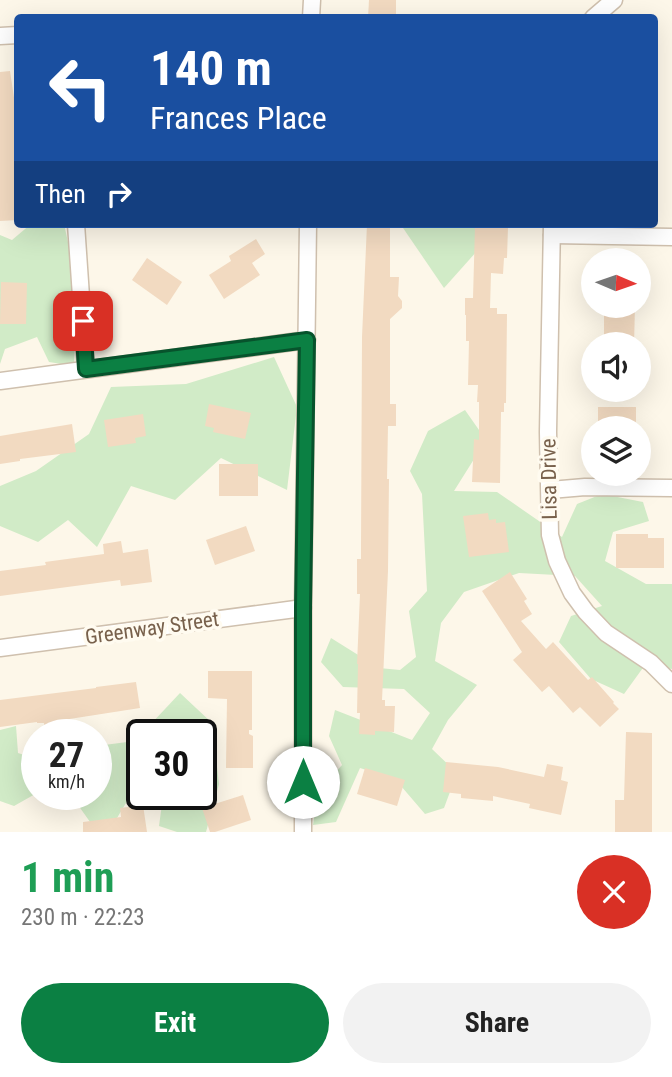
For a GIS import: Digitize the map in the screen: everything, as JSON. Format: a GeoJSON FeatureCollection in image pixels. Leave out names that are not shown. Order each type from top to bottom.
{"type":"FeatureCollection","features":[{"type":"Feature","properties":{"kind":"street"},"geometry":{"type":"LineString","coordinates":[[598,14],[614,0]]}},
{"type":"Feature","properties":{"kind":"street"},"geometry":{"type":"LineString","coordinates":[[76,228],[86,369]]}},
{"type":"Feature","properties":{"kind":"street"},"geometry":{"type":"LineString","coordinates":[[303,832],[308,228]]}},
{"type":"Feature","properties":{"kind":"street"},"geometry":{"type":"LineString","coordinates":[[552,230],[672,237]]}},
{"type":"Feature","properties":{"kind":"street","name":"Lisa Drive"},"geometry":{"type":"LineString","coordinates":[[552,230],[548,432],[550,535],[557,561],[572,593],[586,612],[606,633],[651,663],[672,684]]}},
{"type":"Feature","properties":{"kind":"street"},"geometry":{"type":"LineString","coordinates":[[0,381],[307,340]]}},
{"type":"Feature","properties":{"kind":"street"},"geometry":{"type":"LineString","coordinates":[[550,490],[585,487],[672,488]]}},
{"type":"Feature","properties":{"kind":"street","name":"Greenway Street"},"geometry":{"type":"LineString","coordinates":[[0,648],[303,608]]}},
{"type":"Feature","properties":{"kind":"green space"},"geometry":{"type":"Polygon","coordinates":[[[26,228],[65,228],[77,283],[74,366],[49,362],[37,337],[5,349],[0,364],[0,235],[12,240],[26,228]]]}},
{"type":"Feature","properties":{"kind":"green space"},"geometry":{"type":"Polygon","coordinates":[[[403,228],[477,228],[477,251],[444,288],[403,228]]]}},
{"type":"Feature","properties":{"kind":"green space"},"geometry":{"type":"Polygon","coordinates":[[[274,357],[297,407],[287,490],[221,458],[175,500],[131,486],[97,547],[68,520],[38,542],[0,526],[0,486],[36,471],[89,434],[111,387],[186,384],[274,357]]]}},
{"type":"Feature","properties":{"kind":"green space"},"geometry":{"type":"Polygon","coordinates":[[[465,410],[486,440],[454,491],[497,492],[562,537],[577,504],[602,494],[643,502],[649,521],[613,532],[605,561],[646,584],[672,584],[672,669],[645,665],[624,694],[591,679],[559,642],[571,616],[602,606],[575,576],[519,573],[464,592],[441,623],[435,661],[477,685],[448,720],[432,749],[457,773],[444,808],[425,814],[395,779],[360,768],[336,822],[313,825],[318,792],[342,765],[329,736],[335,710],[412,740],[430,713],[404,689],[343,687],[321,662],[331,638],[379,668],[400,670],[416,657],[409,611],[427,591],[422,494],[410,471],[428,431],[465,410]]]}},
{"type":"Feature","properties":{"kind":"green space"},"geometry":{"type":"Polygon","coordinates":[[[180,693],[208,719],[156,719],[180,693]]]}},
{"type":"Feature","properties":{"kind":"green space"},"geometry":{"type":"Polygon","coordinates":[[[16,726],[18,753],[21,754],[21,802],[14,806],[0,801],[0,730],[16,726]]]}},
{"type":"Feature","properties":{"kind":"green space"},"geometry":{"type":"Polygon","coordinates":[[[126,742],[126,803],[117,818],[95,829],[82,810],[112,810],[112,744],[126,742]]]}},
{"type":"Feature","properties":{"kind":"green space"},"geometry":{"type":"Polygon","coordinates":[[[161,810],[212,810],[206,832],[177,832],[159,826],[161,810]]]}},
{"type":"Feature","properties":{"kind":"building"},"geometry":{"type":"Polygon","coordinates":[[[369,0],[396,0],[396,14],[368,14],[369,0]]]}},
{"type":"Feature","properties":{"kind":"building"},"geometry":{"type":"Polygon","coordinates":[[[10,71],[14,98],[14,220],[0,221],[0,72],[10,71]]]}},
{"type":"Feature","properties":{"kind":"building"},"geometry":{"type":"Polygon","coordinates":[[[367,228],[390,228],[390,277],[399,277],[398,296],[402,301],[402,308],[390,319],[390,404],[396,404],[396,426],[388,426],[388,571],[382,700],[385,700],[385,706],[395,706],[394,732],[375,731],[375,735],[359,734],[360,713],[357,713],[362,337],[367,228]]]}},
{"type":"Feature","properties":{"kind":"building"},"geometry":{"type":"Polygon","coordinates":[[[475,228],[508,228],[507,258],[504,258],[503,274],[491,273],[490,308],[497,308],[497,314],[507,314],[506,403],[504,412],[501,412],[500,483],[472,482],[474,439],[479,440],[479,402],[478,385],[468,385],[469,341],[466,341],[465,298],[473,298],[475,228]]]}},
{"type":"Feature","properties":{"kind":"building"},"geometry":{"type":"Polygon","coordinates":[[[256,239],[265,254],[252,263],[260,275],[224,299],[209,275],[231,261],[229,256],[256,239]]]}},
{"type":"Feature","properties":{"kind":"building"},"geometry":{"type":"Polygon","coordinates":[[[147,258],[182,282],[167,305],[132,280],[147,258]]]}},
{"type":"Feature","properties":{"kind":"building"},"geometry":{"type":"Polygon","coordinates":[[[1,282],[27,283],[26,324],[0,324],[1,282]]]}},
{"type":"Feature","properties":{"kind":"building"},"geometry":{"type":"Polygon","coordinates":[[[604,318],[635,318],[634,332],[604,332],[604,318]]]}},
{"type":"Feature","properties":{"kind":"building"},"geometry":{"type":"Polygon","coordinates":[[[209,404],[251,413],[245,439],[213,432],[214,428],[205,426],[209,404]]]}},
{"type":"Feature","properties":{"kind":"building"},"geometry":{"type":"Polygon","coordinates":[[[598,407],[636,407],[636,416],[598,416],[598,407]]]}},
{"type":"Feature","properties":{"kind":"building"},"geometry":{"type":"Polygon","coordinates":[[[143,414],[146,436],[135,438],[136,443],[108,447],[104,420],[143,414]]]}},
{"type":"Feature","properties":{"kind":"building"},"geometry":{"type":"Polygon","coordinates":[[[72,424],[76,452],[0,464],[0,436],[72,424]]]}},
{"type":"Feature","properties":{"kind":"building"},"geometry":{"type":"Polygon","coordinates":[[[219,464],[258,464],[258,496],[219,496],[219,464]]]}},
{"type":"Feature","properties":{"kind":"building"},"geometry":{"type":"Polygon","coordinates":[[[488,513],[489,520],[496,519],[496,523],[505,522],[509,552],[469,557],[463,516],[488,513]]]}},
{"type":"Feature","properties":{"kind":"building"},"geometry":{"type":"Polygon","coordinates":[[[246,526],[255,551],[215,565],[206,540],[246,526]]]}},
{"type":"Feature","properties":{"kind":"building"},"geometry":{"type":"Polygon","coordinates":[[[616,534],[648,534],[648,538],[664,538],[664,568],[616,568],[616,534]]]}},
{"type":"Feature","properties":{"kind":"building"},"geometry":{"type":"Polygon","coordinates":[[[121,541],[123,553],[148,549],[152,582],[121,586],[120,580],[0,596],[0,571],[104,554],[103,544],[121,541]]]}},
{"type":"Feature","properties":{"kind":"building"},"geometry":{"type":"Polygon","coordinates":[[[510,572],[527,599],[524,601],[532,614],[521,621],[546,649],[553,642],[588,680],[592,677],[619,709],[600,727],[580,707],[573,713],[549,686],[542,692],[513,660],[522,652],[482,591],[510,572]]]}},
{"type":"Feature","properties":{"kind":"building"},"geometry":{"type":"Polygon","coordinates":[[[208,671],[252,671],[252,730],[249,730],[249,734],[253,736],[253,768],[226,768],[227,699],[208,698],[208,671]]]}},
{"type":"Feature","properties":{"kind":"building"},"geometry":{"type":"Polygon","coordinates":[[[136,682],[140,708],[69,719],[21,719],[21,724],[0,727],[0,700],[136,682]]]}},
{"type":"Feature","properties":{"kind":"building"},"geometry":{"type":"Polygon","coordinates":[[[626,732],[652,733],[652,832],[615,832],[615,800],[624,800],[626,732]]]}},
{"type":"Feature","properties":{"kind":"building"},"geometry":{"type":"Polygon","coordinates":[[[446,762],[498,767],[544,777],[547,764],[563,767],[561,780],[568,782],[561,815],[529,808],[530,804],[493,796],[493,801],[461,798],[461,794],[443,792],[446,762]]]}},
{"type":"Feature","properties":{"kind":"building"},"geometry":{"type":"Polygon","coordinates":[[[365,768],[405,780],[397,806],[357,794],[365,768]]]}},
{"type":"Feature","properties":{"kind":"building"},"geometry":{"type":"Polygon","coordinates":[[[243,795],[251,820],[210,832],[203,810],[217,810],[217,803],[243,795]]]}},
{"type":"Feature","properties":{"kind":"building"},"geometry":{"type":"Polygon","coordinates":[[[120,808],[144,810],[147,832],[83,832],[83,822],[121,817],[120,808]]]}},
{"type":"Feature","properties":{"kind":"route"},"geometry":{"type":"LineString","coordinates":[[83,321],[86,369],[307,340],[303,782]]}}]}
